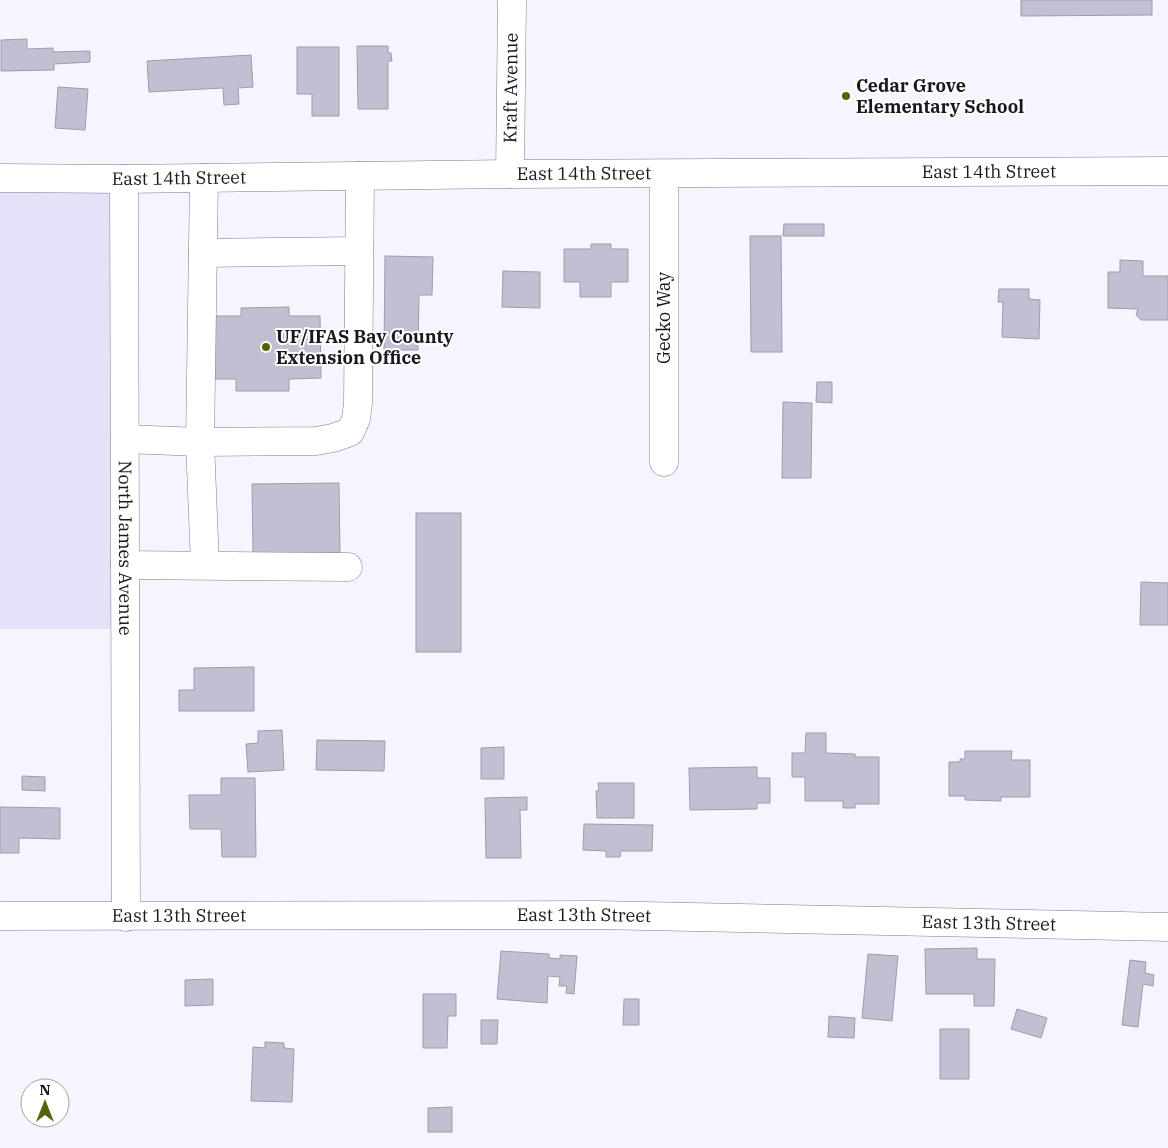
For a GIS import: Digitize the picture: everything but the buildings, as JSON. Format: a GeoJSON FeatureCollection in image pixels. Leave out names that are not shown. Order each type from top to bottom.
{"type":"FeatureCollection","features":[{"type":"Feature","properties":{"kind":"street","name":"Kraft Avenue"},"geometry":{"type":"LineString","coordinates":[[510,174],[512,0]]}},
{"type":"Feature","properties":{"kind":"street","name":"East 14th Street"},"geometry":{"type":"LineString","coordinates":[[0,178],[124,179],[510,174],[1168,171]]}},
{"type":"Feature","properties":{"kind":"street","name":"Gecko Way"},"geometry":{"type":"LineString","coordinates":[[664,174],[664,462]]}},
{"type":"Feature","properties":{"kind":"street"},"geometry":{"type":"LineString","coordinates":[[125,439],[200,442],[316,442],[350,432],[356,419],[358,403],[360,176]]}},
{"type":"Feature","properties":{"kind":"street"},"geometry":{"type":"LineString","coordinates":[[204,178],[200,442],[205,565]]}},
{"type":"Feature","properties":{"kind":"street","name":"North James Avenue"},"geometry":{"type":"LineString","coordinates":[[124,179],[126,917]]}},
{"type":"Feature","properties":{"kind":"street"},"geometry":{"type":"LineString","coordinates":[[203,252],[359,251]]}},
{"type":"Feature","properties":{"kind":"street"},"geometry":{"type":"LineString","coordinates":[[125,565],[348,567]]}},
{"type":"Feature","properties":{"kind":"street","name":"East 13th Street"},"geometry":{"type":"LineString","coordinates":[[0,916],[596,915],[1168,928]]}},
{"type":"Feature","properties":{"kind":"shaded area"},"geometry":{"type":"Polygon","coordinates":[[[0,192],[105,192],[111,196],[114,629],[0,629],[0,192]]]}},
{"type":"Feature","properties":{"kind":"place","name":"Cedar Grove Elementary School"},"geometry":{"type":"Point","coordinates":[846,96]}},
{"type":"Feature","properties":{"kind":"place","name":"UF/IFAS Bay County Extension Office"},"geometry":{"type":"Point","coordinates":[266,347]}}]}
